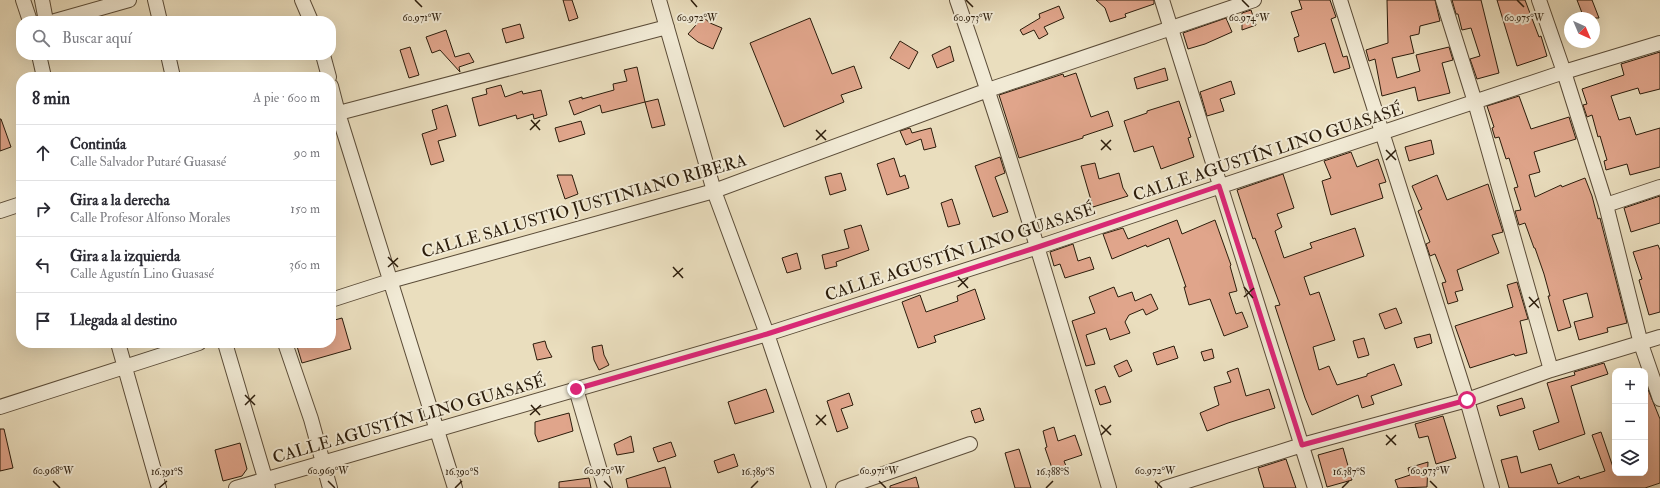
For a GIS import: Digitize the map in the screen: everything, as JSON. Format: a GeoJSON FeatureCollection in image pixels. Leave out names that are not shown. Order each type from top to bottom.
{"type":"FeatureCollection","features":[{"type":"Feature","properties":{"kind":"street"},"geometry":{"type":"LineString","coordinates":[[23,0],[28,16]]}},
{"type":"Feature","properties":{"kind":"street"},"geometry":{"type":"LineString","coordinates":[[42,0],[45,16]]}},
{"type":"Feature","properties":{"kind":"street"},"geometry":{"type":"LineString","coordinates":[[73,16],[129,0]]}},
{"type":"Feature","properties":{"kind":"street"},"geometry":{"type":"LineString","coordinates":[[155,0],[159,16]]}},
{"type":"Feature","properties":{"kind":"street"},"geometry":{"type":"LineString","coordinates":[[302,0],[309,16]]}},
{"type":"Feature","properties":{"kind":"street"},"geometry":{"type":"LineString","coordinates":[[659,0],[714,190],[767,334],[818,488]]}},
{"type":"Feature","properties":{"kind":"street"},"geometry":{"type":"LineString","coordinates":[[957,0],[988,90],[1038,247],[1109,488]]}},
{"type":"Feature","properties":{"kind":"street"},"geometry":{"type":"LineString","coordinates":[[1162,0],[1219,186],[1315,488]]}},
{"type":"Feature","properties":{"kind":"street","name":"CALLE SALUSTIO JUSTINIANO RIBERA"},"geometry":{"type":"LineString","coordinates":[[336,298],[390,281],[714,190],[988,90],[1254,0]]}},
{"type":"Feature","properties":{"kind":"street"},"geometry":{"type":"LineString","coordinates":[[1340,0],[1467,400],[1492,488]]}},
{"type":"Feature","properties":{"kind":"street"},"geometry":{"type":"LineString","coordinates":[[1443,0],[1475,102],[1551,370]]}},
{"type":"Feature","properties":{"kind":"street"},"geometry":{"type":"LineString","coordinates":[[1539,0],[1564,72],[1606,205],[1641,344],[1660,399]]}},
{"type":"Feature","properties":{"kind":"street"},"geometry":{"type":"LineString","coordinates":[[336,113],[667,27]]}},
{"type":"Feature","properties":{"kind":"street","name":"CALLE AGUSTÍN LINO GUASASÉ"},"geometry":{"type":"LineString","coordinates":[[236,488],[267,484],[322,463],[767,334],[1038,247],[1564,72],[1660,43]]}},
{"type":"Feature","properties":{"kind":"street"},"geometry":{"type":"LineString","coordinates":[[40,60],[43,72]]}},
{"type":"Feature","properties":{"kind":"street"},"geometry":{"type":"LineString","coordinates":[[169,60],[172,72]]}},
{"type":"Feature","properties":{"kind":"street"},"geometry":{"type":"LineString","coordinates":[[324,60],[328,72]]}},
{"type":"Feature","properties":{"kind":"street"},"geometry":{"type":"LineString","coordinates":[[336,120],[390,281],[455,488]]}},
{"type":"Feature","properties":{"kind":"street"},"geometry":{"type":"LineString","coordinates":[[1606,205],[1660,187]]}},
{"type":"Feature","properties":{"kind":"street"},"geometry":{"type":"LineString","coordinates":[[0,212],[16,206]]}},
{"type":"Feature","properties":{"kind":"street"},"geometry":{"type":"LineString","coordinates":[[1165,488],[1302,445],[1467,400],[1551,370],[1660,337]]}},
{"type":"Feature","properties":{"kind":"street"},"geometry":{"type":"LineString","coordinates":[[119,348],[159,488]]}},
{"type":"Feature","properties":{"kind":"street"},"geometry":{"type":"LineString","coordinates":[[0,407],[184,348]]}},
{"type":"Feature","properties":{"kind":"street"},"geometry":{"type":"LineString","coordinates":[[226,348],[267,484]]}},
{"type":"Feature","properties":{"kind":"street"},"geometry":{"type":"LineString","coordinates":[[287,348],[311,419],[330,488]]}},
{"type":"Feature","properties":{"kind":"street"},"geometry":{"type":"LineString","coordinates":[[576,389],[606,488]]}},
{"type":"Feature","properties":{"kind":"street"},"geometry":{"type":"LineString","coordinates":[[843,488],[970,444]]}},
{"type":"Feature","properties":{"kind":"building"},"geometry":{"type":"Polygon","coordinates":[[[563,0],[572,0],[578,18],[569,21],[563,0]]]}},
{"type":"Feature","properties":{"kind":"building"},"geometry":{"type":"Polygon","coordinates":[[[1096,0],[1154,0],[1154,4],[1125,14],[1126,17],[1110,22],[1105,8],[1096,0]]]}},
{"type":"Feature","properties":{"kind":"building"},"geometry":{"type":"Polygon","coordinates":[[[1299,0],[1330,0],[1336,17],[1331,19],[1343,57],[1347,56],[1350,68],[1334,73],[1325,43],[1298,52],[1294,38],[1299,36],[1291,12],[1302,9],[1299,0]]]}},
{"type":"Feature","properties":{"kind":"building"},"geometry":{"type":"Polygon","coordinates":[[[1387,0],[1435,0],[1440,21],[1420,26],[1419,34],[1410,36],[1414,53],[1392,58],[1397,78],[1420,71],[1416,55],[1449,47],[1453,60],[1442,63],[1450,93],[1418,101],[1415,87],[1382,96],[1375,59],[1369,61],[1366,50],[1388,43],[1387,0]]]}},
{"type":"Feature","properties":{"kind":"building"},"geometry":{"type":"Polygon","coordinates":[[[1452,0],[1481,0],[1499,73],[1477,79],[1470,59],[1480,56],[1471,28],[1462,30],[1458,14],[1456,14],[1452,0]]]}},
{"type":"Feature","properties":{"kind":"building"},"geometry":{"type":"Polygon","coordinates":[[[1497,0],[1525,0],[1539,37],[1541,36],[1547,56],[1517,66],[1497,0]]]}},
{"type":"Feature","properties":{"kind":"building"},"geometry":{"type":"Polygon","coordinates":[[[1577,0],[1592,0],[1597,12],[1582,12],[1577,0]]]}},
{"type":"Feature","properties":{"kind":"building"},"geometry":{"type":"Polygon","coordinates":[[[1059,6],[1064,18],[1044,27],[1048,34],[1039,39],[1034,30],[1023,35],[1020,30],[1040,18],[1039,14],[1059,6]]]}},
{"type":"Feature","properties":{"kind":"building"},"geometry":{"type":"Polygon","coordinates":[[[1251,10],[1256,25],[1242,30],[1242,13],[1251,10]]]}},
{"type":"Feature","properties":{"kind":"building"},"geometry":{"type":"Polygon","coordinates":[[[703,17],[710,23],[722,28],[713,49],[698,42],[688,34],[703,17]]]}},
{"type":"Feature","properties":{"kind":"building"},"geometry":{"type":"Polygon","coordinates":[[[810,18],[832,74],[854,66],[862,88],[841,95],[844,102],[784,127],[750,43],[810,18]]]}},
{"type":"Feature","properties":{"kind":"building"},"geometry":{"type":"Polygon","coordinates":[[[1226,18],[1232,32],[1205,44],[1188,49],[1183,33],[1226,18]]]}},
{"type":"Feature","properties":{"kind":"building"},"geometry":{"type":"Polygon","coordinates":[[[520,24],[524,38],[506,43],[502,29],[520,24]]]}},
{"type":"Feature","properties":{"kind":"building"},"geometry":{"type":"Polygon","coordinates":[[[446,30],[455,57],[469,53],[474,62],[459,67],[460,72],[440,50],[432,53],[426,37],[446,30]]]}},
{"type":"Feature","properties":{"kind":"building"},"geometry":{"type":"Polygon","coordinates":[[[900,41],[918,52],[909,69],[890,58],[900,41]]]}},
{"type":"Feature","properties":{"kind":"building"},"geometry":{"type":"Polygon","coordinates":[[[950,46],[954,61],[937,68],[932,55],[950,46]]]}},
{"type":"Feature","properties":{"kind":"building"},"geometry":{"type":"Polygon","coordinates":[[[410,47],[419,75],[409,78],[400,50],[410,47]]]}},
{"type":"Feature","properties":{"kind":"building"},"geometry":{"type":"Polygon","coordinates":[[[1660,52],[1660,89],[1640,94],[1638,88],[1611,96],[1619,120],[1630,117],[1636,135],[1660,128],[1660,167],[1630,175],[1627,164],[1606,170],[1604,161],[1607,160],[1600,136],[1598,137],[1592,115],[1587,117],[1583,105],[1587,104],[1582,89],[1624,75],[1621,64],[1660,52]]]}},
{"type":"Feature","properties":{"kind":"building"},"geometry":{"type":"Polygon","coordinates":[[[637,67],[645,102],[602,113],[600,105],[574,115],[569,101],[614,90],[613,84],[627,81],[624,70],[637,67]]]}},
{"type":"Feature","properties":{"kind":"building"},"geometry":{"type":"Polygon","coordinates":[[[1165,68],[1168,80],[1137,89],[1134,78],[1165,68]]]}},
{"type":"Feature","properties":{"kind":"building"},"geometry":{"type":"Polygon","coordinates":[[[1076,73],[1091,117],[1108,111],[1113,126],[1083,136],[1083,138],[1019,158],[999,95],[1063,74],[1064,77],[1076,73]]]}},
{"type":"Feature","properties":{"kind":"building"},"geometry":{"type":"Polygon","coordinates":[[[1231,81],[1235,94],[1220,99],[1224,111],[1207,116],[1200,92],[1231,81]]]}},
{"type":"Feature","properties":{"kind":"building"},"geometry":{"type":"Polygon","coordinates":[[[501,85],[505,97],[522,91],[523,94],[541,90],[547,115],[534,119],[533,114],[517,119],[516,115],[479,126],[472,98],[487,94],[486,89],[501,85]]]}},
{"type":"Feature","properties":{"kind":"building"},"geometry":{"type":"Polygon","coordinates":[[[1519,96],[1531,129],[1569,117],[1576,139],[1534,152],[1540,172],[1529,175],[1535,197],[1561,185],[1562,187],[1585,178],[1592,196],[1598,219],[1600,218],[1627,323],[1607,328],[1608,332],[1579,340],[1574,322],[1593,317],[1587,293],[1563,300],[1571,327],[1558,331],[1548,296],[1550,296],[1544,274],[1535,248],[1525,223],[1519,225],[1515,211],[1521,210],[1514,188],[1518,187],[1509,158],[1506,159],[1499,137],[1495,138],[1492,128],[1494,127],[1487,106],[1519,96]]]}},
{"type":"Feature","properties":{"kind":"building"},"geometry":{"type":"Polygon","coordinates":[[[658,99],[665,125],[652,128],[645,102],[658,99]]]}},
{"type":"Feature","properties":{"kind":"building"},"geometry":{"type":"Polygon","coordinates":[[[1179,101],[1191,137],[1188,138],[1194,157],[1161,169],[1153,146],[1134,152],[1124,121],[1147,113],[1147,111],[1179,101]]]}},
{"type":"Feature","properties":{"kind":"building"},"geometry":{"type":"Polygon","coordinates":[[[447,105],[456,136],[438,141],[444,161],[431,165],[422,134],[437,129],[432,110],[447,105]]]}},
{"type":"Feature","properties":{"kind":"building"},"geometry":{"type":"Polygon","coordinates":[[[0,119],[11,147],[0,151],[0,119]]]}},
{"type":"Feature","properties":{"kind":"building"},"geometry":{"type":"Polygon","coordinates":[[[581,121],[585,134],[559,142],[555,128],[581,121]]]}},
{"type":"Feature","properties":{"kind":"building"},"geometry":{"type":"Polygon","coordinates":[[[910,128],[912,133],[931,128],[936,147],[924,150],[921,139],[906,145],[900,131],[910,128]]]}},
{"type":"Feature","properties":{"kind":"building"},"geometry":{"type":"Polygon","coordinates":[[[1431,140],[1434,154],[1409,161],[1405,147],[1431,140]]]}},
{"type":"Feature","properties":{"kind":"building"},"geometry":{"type":"Polygon","coordinates":[[[1351,152],[1357,167],[1378,159],[1386,182],[1379,184],[1383,198],[1331,215],[1322,181],[1331,178],[1324,161],[1351,152]]]}},
{"type":"Feature","properties":{"kind":"building"},"geometry":{"type":"Polygon","coordinates":[[[1000,157],[1005,173],[995,177],[1008,212],[993,217],[975,166],[1000,157]]]}},
{"type":"Feature","properties":{"kind":"building"},"geometry":{"type":"Polygon","coordinates":[[[894,158],[900,177],[905,175],[909,188],[887,195],[877,164],[894,158]]]}},
{"type":"Feature","properties":{"kind":"building"},"geometry":{"type":"Polygon","coordinates":[[[1095,163],[1099,179],[1119,173],[1123,188],[1128,196],[1093,207],[1081,166],[1095,163]]]}},
{"type":"Feature","properties":{"kind":"building"},"geometry":{"type":"Polygon","coordinates":[[[841,173],[846,190],[830,195],[825,177],[841,173]]]}},
{"type":"Feature","properties":{"kind":"building"},"geometry":{"type":"Polygon","coordinates":[[[1283,174],[1294,208],[1277,214],[1282,227],[1275,231],[1284,258],[1312,248],[1310,243],[1355,228],[1364,256],[1304,277],[1310,295],[1319,292],[1335,340],[1313,347],[1319,370],[1329,366],[1337,385],[1367,376],[1367,374],[1394,364],[1402,385],[1371,396],[1374,404],[1362,408],[1358,395],[1312,415],[1305,398],[1275,306],[1280,305],[1255,238],[1253,239],[1237,190],[1283,174]]]}},
{"type":"Feature","properties":{"kind":"building"},"geometry":{"type":"Polygon","coordinates":[[[557,175],[572,175],[578,194],[565,199],[557,175]]]}},
{"type":"Feature","properties":{"kind":"building"},"geometry":{"type":"Polygon","coordinates":[[[1437,175],[1447,200],[1488,184],[1503,232],[1492,235],[1499,253],[1457,270],[1463,290],[1455,292],[1458,301],[1448,304],[1442,283],[1446,282],[1435,254],[1430,256],[1426,244],[1430,242],[1418,211],[1422,209],[1412,186],[1437,175]]]}},
{"type":"Feature","properties":{"kind":"building"},"geometry":{"type":"Polygon","coordinates":[[[1660,196],[1660,223],[1631,232],[1624,208],[1660,196]]]}},
{"type":"Feature","properties":{"kind":"building"},"geometry":{"type":"Polygon","coordinates":[[[952,199],[960,224],[948,227],[941,203],[952,199]]]}},
{"type":"Feature","properties":{"kind":"building"},"geometry":{"type":"Polygon","coordinates":[[[1177,220],[1182,234],[1215,220],[1231,265],[1237,291],[1229,293],[1236,314],[1242,312],[1248,327],[1224,336],[1210,299],[1189,305],[1184,287],[1186,287],[1169,238],[1147,247],[1146,245],[1112,259],[1103,234],[1123,228],[1128,239],[1177,220]]]}},
{"type":"Feature","properties":{"kind":"building"},"geometry":{"type":"Polygon","coordinates":[[[861,225],[869,250],[836,262],[837,266],[825,269],[822,255],[849,248],[844,230],[861,225]]]}},
{"type":"Feature","properties":{"kind":"building"},"geometry":{"type":"Polygon","coordinates":[[[1073,244],[1078,261],[1090,257],[1094,269],[1065,278],[1060,264],[1054,266],[1050,252],[1073,244]]]}},
{"type":"Feature","properties":{"kind":"building"},"geometry":{"type":"Polygon","coordinates":[[[1658,245],[1660,250],[1660,312],[1649,315],[1639,280],[1642,279],[1633,252],[1658,245]]]}},
{"type":"Feature","properties":{"kind":"building"},"geometry":{"type":"Polygon","coordinates":[[[797,253],[801,269],[787,273],[782,258],[797,253]]]}},
{"type":"Feature","properties":{"kind":"building"},"geometry":{"type":"Polygon","coordinates":[[[1517,282],[1528,319],[1520,321],[1527,353],[1515,356],[1514,354],[1470,368],[1455,326],[1513,307],[1507,285],[1517,282]]]}},
{"type":"Feature","properties":{"kind":"building"},"geometry":{"type":"Polygon","coordinates":[[[1114,287],[1118,297],[1132,292],[1135,301],[1151,294],[1158,309],[1146,315],[1143,309],[1129,315],[1125,322],[1130,333],[1110,340],[1106,328],[1086,335],[1095,364],[1086,366],[1072,321],[1095,313],[1089,297],[1114,287]]]}},
{"type":"Feature","properties":{"kind":"building"},"geometry":{"type":"Polygon","coordinates":[[[975,289],[985,319],[934,336],[936,342],[918,348],[902,302],[920,295],[926,312],[958,301],[957,296],[975,289]]]}},
{"type":"Feature","properties":{"kind":"building"},"geometry":{"type":"Polygon","coordinates":[[[1396,308],[1402,323],[1385,329],[1379,314],[1396,308]]]}},
{"type":"Feature","properties":{"kind":"building"},"geometry":{"type":"Polygon","coordinates":[[[342,318],[351,349],[302,363],[298,348],[336,348],[336,320],[342,318]]]}},
{"type":"Feature","properties":{"kind":"building"},"geometry":{"type":"Polygon","coordinates":[[[1430,334],[1432,343],[1417,348],[1414,338],[1430,334]]]}},
{"type":"Feature","properties":{"kind":"building"},"geometry":{"type":"Polygon","coordinates":[[[1364,338],[1369,355],[1358,358],[1353,341],[1364,338]]]}},
{"type":"Feature","properties":{"kind":"building"},"geometry":{"type":"Polygon","coordinates":[[[545,341],[552,357],[537,360],[533,344],[545,341]]]}},
{"type":"Feature","properties":{"kind":"building"},"geometry":{"type":"Polygon","coordinates":[[[602,345],[604,355],[609,365],[599,370],[594,360],[592,347],[602,345]]]}},
{"type":"Feature","properties":{"kind":"building"},"geometry":{"type":"Polygon","coordinates":[[[1174,346],[1178,358],[1157,365],[1153,353],[1174,346]]]}},
{"type":"Feature","properties":{"kind":"building"},"geometry":{"type":"Polygon","coordinates":[[[1212,349],[1214,358],[1204,361],[1201,352],[1212,349]]]}},
{"type":"Feature","properties":{"kind":"building"},"geometry":{"type":"Polygon","coordinates":[[[1127,360],[1132,371],[1119,377],[1114,366],[1127,360]]]}},
{"type":"Feature","properties":{"kind":"building"},"geometry":{"type":"Polygon","coordinates":[[[1604,363],[1608,374],[1571,386],[1585,434],[1539,450],[1533,431],[1559,422],[1547,383],[1575,375],[1574,372],[1604,363]]]}},
{"type":"Feature","properties":{"kind":"building"},"geometry":{"type":"Polygon","coordinates":[[[1238,368],[1246,396],[1269,389],[1275,408],[1207,431],[1200,413],[1219,405],[1214,387],[1231,382],[1227,372],[1238,368]]]}},
{"type":"Feature","properties":{"kind":"building"},"geometry":{"type":"Polygon","coordinates":[[[1105,386],[1111,402],[1100,405],[1095,390],[1105,386]]]}},
{"type":"Feature","properties":{"kind":"building"},"geometry":{"type":"Polygon","coordinates":[[[766,389],[774,412],[735,424],[728,402],[766,389]]]}},
{"type":"Feature","properties":{"kind":"building"},"geometry":{"type":"Polygon","coordinates":[[[1648,389],[1660,419],[1660,483],[1645,488],[1509,488],[1501,460],[1517,456],[1521,473],[1551,464],[1558,484],[1579,476],[1580,479],[1605,471],[1592,435],[1601,432],[1612,464],[1612,476],[1648,476],[1648,389]]]}},
{"type":"Feature","properties":{"kind":"building"},"geometry":{"type":"Polygon","coordinates":[[[849,393],[853,405],[841,409],[848,428],[837,432],[827,401],[849,393]]]}},
{"type":"Feature","properties":{"kind":"building"},"geometry":{"type":"Polygon","coordinates":[[[1522,398],[1525,408],[1500,416],[1497,406],[1522,398]]]}},
{"type":"Feature","properties":{"kind":"building"},"geometry":{"type":"Polygon","coordinates":[[[980,408],[984,420],[975,423],[971,411],[980,408]]]}},
{"type":"Feature","properties":{"kind":"building"},"geometry":{"type":"Polygon","coordinates":[[[569,413],[573,431],[538,442],[535,434],[535,422],[569,413]]]}},
{"type":"Feature","properties":{"kind":"building"},"geometry":{"type":"Polygon","coordinates":[[[1443,416],[1456,458],[1436,464],[1428,436],[1419,438],[1415,424],[1443,416]]]}},
{"type":"Feature","properties":{"kind":"building"},"geometry":{"type":"Polygon","coordinates":[[[1054,427],[1058,441],[1075,435],[1082,455],[1064,461],[1066,466],[1053,471],[1045,448],[1047,447],[1043,431],[1054,427]]]}},
{"type":"Feature","properties":{"kind":"building"},"geometry":{"type":"Polygon","coordinates":[[[0,429],[4,429],[13,468],[0,471],[0,429]]]}},
{"type":"Feature","properties":{"kind":"building"},"geometry":{"type":"Polygon","coordinates":[[[631,436],[634,452],[617,455],[614,444],[631,436]]]}},
{"type":"Feature","properties":{"kind":"building"},"geometry":{"type":"Polygon","coordinates":[[[671,442],[676,456],[658,462],[653,448],[671,442]]]}},
{"type":"Feature","properties":{"kind":"building"},"geometry":{"type":"Polygon","coordinates":[[[240,443],[247,469],[242,476],[223,481],[215,450],[240,443]]]}},
{"type":"Feature","properties":{"kind":"building"},"geometry":{"type":"Polygon","coordinates":[[[1343,448],[1352,480],[1327,487],[1318,455],[1343,448]]]}},
{"type":"Feature","properties":{"kind":"building"},"geometry":{"type":"Polygon","coordinates":[[[1019,449],[1031,488],[1015,488],[1005,453],[1019,449]]]}},
{"type":"Feature","properties":{"kind":"building"},"geometry":{"type":"Polygon","coordinates":[[[734,454],[738,466],[718,473],[714,461],[734,454]]]}},
{"type":"Feature","properties":{"kind":"building"},"geometry":{"type":"Polygon","coordinates":[[[1286,459],[1296,488],[1264,488],[1258,468],[1286,459]]]}},
{"type":"Feature","properties":{"kind":"building"},"geometry":{"type":"Polygon","coordinates":[[[1428,462],[1427,487],[1398,488],[1395,480],[1410,475],[1408,468],[1428,462]]]}},
{"type":"Feature","properties":{"kind":"building"},"geometry":{"type":"Polygon","coordinates":[[[665,467],[671,488],[628,488],[626,479],[665,467]]]}},
{"type":"Feature","properties":{"kind":"building"},"geometry":{"type":"Polygon","coordinates":[[[916,477],[919,488],[890,488],[890,486],[916,477]]]}},
{"type":"Feature","properties":{"kind":"building"},"geometry":{"type":"Polygon","coordinates":[[[589,478],[591,488],[559,488],[559,482],[589,478]]]}},
{"type":"Feature","properties":{"kind":"route"},"geometry":{"type":"LineString","coordinates":[[576,389],[767,334],[1038,247],[1219,186],[1302,445],[1467,400]]}}]}
